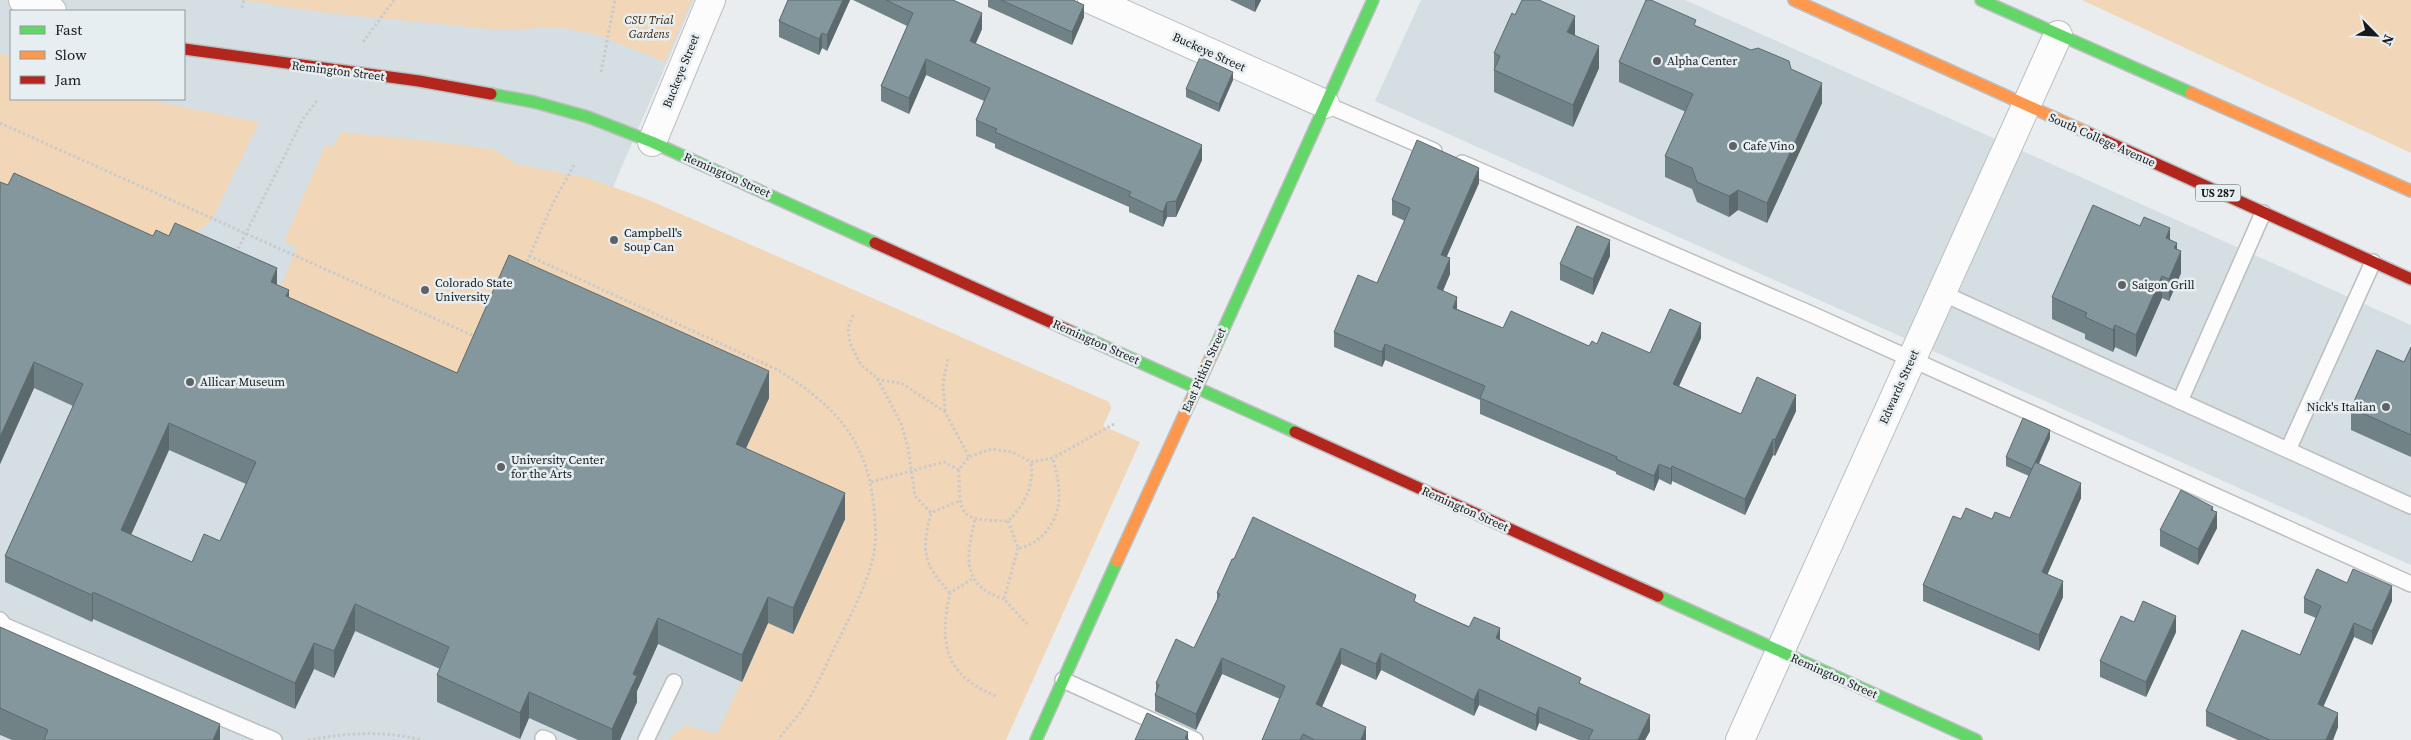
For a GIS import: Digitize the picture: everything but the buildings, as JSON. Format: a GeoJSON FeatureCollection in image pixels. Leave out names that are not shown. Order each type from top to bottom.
{"type":"FeatureCollection","features":[{"type":"Feature","properties":{"kind":"main road","name":"East Pitkin Street"},"geometry":{"type":"LineString","coordinates":[[1036,740],[1373,0]]}},
{"type":"Feature","properties":{"kind":"main road","name":"South College Avenue"},"geometry":{"type":"LineString","coordinates":[[1794,0],[2411,279]]}},
{"type":"Feature","properties":{"kind":"main road"},"geometry":{"type":"LineString","coordinates":[[1982,0],[2411,191]]}},
{"type":"Feature","properties":{"kind":"main road","name":"Remington Street"},"geometry":{"type":"LineString","coordinates":[[185,49],[419,81],[534,102],[588,117],[652,142],[1196,386],[1976,740]]}},
{"type":"Feature","properties":{"kind":"street"},"geometry":{"type":"LineString","coordinates":[[23,0],[49,10]]}},
{"type":"Feature","properties":{"kind":"street","name":"Buckeye Street"},"geometry":{"type":"LineString","coordinates":[[652,142],[711,0]]}},
{"type":"Feature","properties":{"kind":"street","name":"Buckeye Street"},"geometry":{"type":"LineString","coordinates":[[1092,0],[1325,104]]}},
{"type":"Feature","properties":{"kind":"street","name":"Edwards Street"},"geometry":{"type":"LineString","coordinates":[[1740,740],[2058,35]]}},
{"type":"Feature","properties":{"kind":"lane"},"geometry":{"type":"LineString","coordinates":[[1325,104],[1911,360],[2411,584]]}},
{"type":"Feature","properties":{"kind":"lane"},"geometry":{"type":"LineString","coordinates":[[2180,401],[2263,212]]}},
{"type":"Feature","properties":{"kind":"lane"},"geometry":{"type":"LineString","coordinates":[[2288,450],[2373,262]]}},
{"type":"Feature","properties":{"kind":"lane"},"geometry":{"type":"LineString","coordinates":[[1942,293],[2411,506]]}},
{"type":"Feature","properties":{"kind":"lane"},"geometry":{"type":"LineString","coordinates":[[0,620],[5,626],[274,740]]}},
{"type":"Feature","properties":{"kind":"lane"},"geometry":{"type":"LineString","coordinates":[[1063,680],[1195,740]]}},
{"type":"Feature","properties":{"kind":"lane"},"geometry":{"type":"LineString","coordinates":[[646,740],[674,682]]}},
{"type":"Feature","properties":{"kind":"path"},"geometry":{"type":"LineString","coordinates":[[242,8],[244,0]]}},
{"type":"Feature","properties":{"kind":"path"},"geometry":{"type":"LineString","coordinates":[[374,28],[394,0]]}},
{"type":"Feature","properties":{"kind":"path"},"geometry":{"type":"LineString","coordinates":[[601,72],[614,0]]}},
{"type":"Feature","properties":{"kind":"path"},"geometry":{"type":"LineString","coordinates":[[234,257],[302,119]]}},
{"type":"Feature","properties":{"kind":"path"},"geometry":{"type":"LineString","coordinates":[[0,124],[483,340]]}},
{"type":"Feature","properties":{"kind":"path"},"geometry":{"type":"LineString","coordinates":[[523,270],[574,165]]}},
{"type":"Feature","properties":{"kind":"path"},"geometry":{"type":"LineString","coordinates":[[529,256],[776,369],[806,388],[832,411],[857,443],[871,482],[876,521],[874,552],[859,596],[804,707],[778,740]]}},
{"type":"Feature","properties":{"kind":"path"},"geometry":{"type":"LineString","coordinates":[[853,315],[848,328],[850,343],[861,365],[877,378],[901,424],[915,496],[931,513]]}},
{"type":"Feature","properties":{"kind":"path"},"geometry":{"type":"LineString","coordinates":[[948,358],[944,383],[945,412],[969,457]]}},
{"type":"Feature","properties":{"kind":"path"},"geometry":{"type":"LineString","coordinates":[[877,378],[903,384],[945,412]]}},
{"type":"Feature","properties":{"kind":"path"},"geometry":{"type":"LineString","coordinates":[[1032,462],[1033,477],[1029,493],[1022,507],[1008,521],[975,520],[965,513],[959,501],[959,470],[969,457],[992,449],[1012,452],[1032,462],[1053,458],[1114,424]]}},
{"type":"Feature","properties":{"kind":"path"},"geometry":{"type":"LineString","coordinates":[[1018,548],[1025,548],[1041,538],[1055,520],[1060,501],[1059,479],[1053,458]]}},
{"type":"Feature","properties":{"kind":"path"},"geometry":{"type":"LineString","coordinates":[[871,482],[944,462],[959,470]]}},
{"type":"Feature","properties":{"kind":"path"},"geometry":{"type":"LineString","coordinates":[[931,513],[959,501]]}},
{"type":"Feature","properties":{"kind":"path"},"geometry":{"type":"LineString","coordinates":[[931,513],[924,539],[926,561],[936,578],[950,592]]}},
{"type":"Feature","properties":{"kind":"path"},"geometry":{"type":"LineString","coordinates":[[975,520],[968,564],[972,579],[990,595],[1004,599],[1027,624]]}},
{"type":"Feature","properties":{"kind":"path"},"geometry":{"type":"LineString","coordinates":[[1004,599],[1018,548],[1008,521]]}},
{"type":"Feature","properties":{"kind":"path"},"geometry":{"type":"LineString","coordinates":[[972,579],[950,592],[944,618],[944,638],[950,658],[964,678],[976,688],[996,696]]}},
{"type":"Feature","properties":{"kind":"path"},"geometry":{"type":"LineString","coordinates":[[308,740],[350,733],[386,733],[422,740]]}},
{"type":"Feature","properties":{"kind":"shaded area","name":"Colorado State University"},"geometry":{"type":"Polygon","coordinates":[[[0,0],[694,0],[613,187],[1109,402],[1111,408],[969,740],[0,740],[0,0]]]}},
{"type":"Feature","properties":{"kind":"shaded area"},"geometry":{"type":"Polygon","coordinates":[[[1421,0],[1685,0],[2411,325],[2411,565],[1375,101],[1421,0]]]}},
{"type":"Feature","properties":{"kind":"green space","name":"CSU Trial Gardens"},"geometry":{"type":"Polygon","coordinates":[[[242,0],[692,0],[665,62],[595,34],[557,27],[502,30],[327,13],[242,0]]]}},
{"type":"Feature","properties":{"kind":"green space"},"geometry":{"type":"Polygon","coordinates":[[[2082,0],[2411,0],[2411,153],[2082,0]]]}},
{"type":"Feature","properties":{"kind":"green space"},"geometry":{"type":"Polygon","coordinates":[[[0,53],[10,57],[10,100],[149,100],[259,122],[212,220],[175,249],[0,208],[0,53]]]}},
{"type":"Feature","properties":{"kind":"green space"},"geometry":{"type":"Polygon","coordinates":[[[341,132],[440,142],[495,150],[516,164],[588,178],[649,200],[1109,402],[1111,408],[1103,426],[1140,442],[1006,740],[668,740],[685,725],[717,734],[768,623],[793,634],[845,520],[454,404],[277,295],[297,248],[284,241],[326,144],[333,147],[341,132]]]}},
{"type":"Feature","properties":{"kind":"traffic: fast"},"geometry":{"type":"LineString","coordinates":[[1215,348],[1373,0]]}},
{"type":"Feature","properties":{"kind":"traffic: fast"},"geometry":{"type":"LineString","coordinates":[[1981,0],[2191,93]]}},
{"type":"Feature","properties":{"kind":"traffic: fast"},"geometry":{"type":"LineString","coordinates":[[491,94],[534,102],[588,117],[652,142],[875,243]]}},
{"type":"Feature","properties":{"kind":"traffic: fast"},"geometry":{"type":"LineString","coordinates":[[1070,331],[1295,432]]}},
{"type":"Feature","properties":{"kind":"traffic: fast"},"geometry":{"type":"LineString","coordinates":[[1036,740],[1117,561]]}},
{"type":"Feature","properties":{"kind":"traffic: fast"},"geometry":{"type":"LineString","coordinates":[[1658,596],[1976,740]]}},
{"type":"Feature","properties":{"kind":"traffic: slow"},"geometry":{"type":"LineString","coordinates":[[1794,0],[2086,132]]}},
{"type":"Feature","properties":{"kind":"traffic: slow"},"geometry":{"type":"LineString","coordinates":[[2191,93],[2411,191]]}},
{"type":"Feature","properties":{"kind":"traffic: slow"},"geometry":{"type":"LineString","coordinates":[[1117,561],[1215,348]]}},
{"type":"Feature","properties":{"kind":"traffic: jam"},"geometry":{"type":"LineString","coordinates":[[185,49],[419,81],[491,94]]}},
{"type":"Feature","properties":{"kind":"traffic: jam"},"geometry":{"type":"LineString","coordinates":[[2086,132],[2411,279]]}},
{"type":"Feature","properties":{"kind":"traffic: jam"},"geometry":{"type":"LineString","coordinates":[[875,243],[1070,331]]}},
{"type":"Feature","properties":{"kind":"traffic: jam"},"geometry":{"type":"LineString","coordinates":[[1295,432],[1658,596]]}},
{"type":"Feature","properties":{"kind":"place","name":"Alpha Center"},"geometry":{"type":"Point","coordinates":[1657,61]}},
{"type":"Feature","properties":{"kind":"place","name":"Cafe Vino"},"geometry":{"type":"Point","coordinates":[1733,146]}},
{"type":"Feature","properties":{"kind":"place","name":"Campbell's Soup Can"},"geometry":{"type":"Point","coordinates":[614,240]}},
{"type":"Feature","properties":{"kind":"place","name":"Saigon Grill"},"geometry":{"type":"Point","coordinates":[2122,285]}},
{"type":"Feature","properties":{"kind":"place","name":"Colorado State University"},"geometry":{"type":"Point","coordinates":[425,290]}},
{"type":"Feature","properties":{"kind":"place","name":"Allicar Museum"},"geometry":{"type":"Point","coordinates":[190,382]}},
{"type":"Feature","properties":{"kind":"place","name":"Nick's Italian"},"geometry":{"type":"Point","coordinates":[2386,407]}},
{"type":"Feature","properties":{"kind":"place","name":"University Center for the Arts"},"geometry":{"type":"Point","coordinates":[501,467]}}]}
